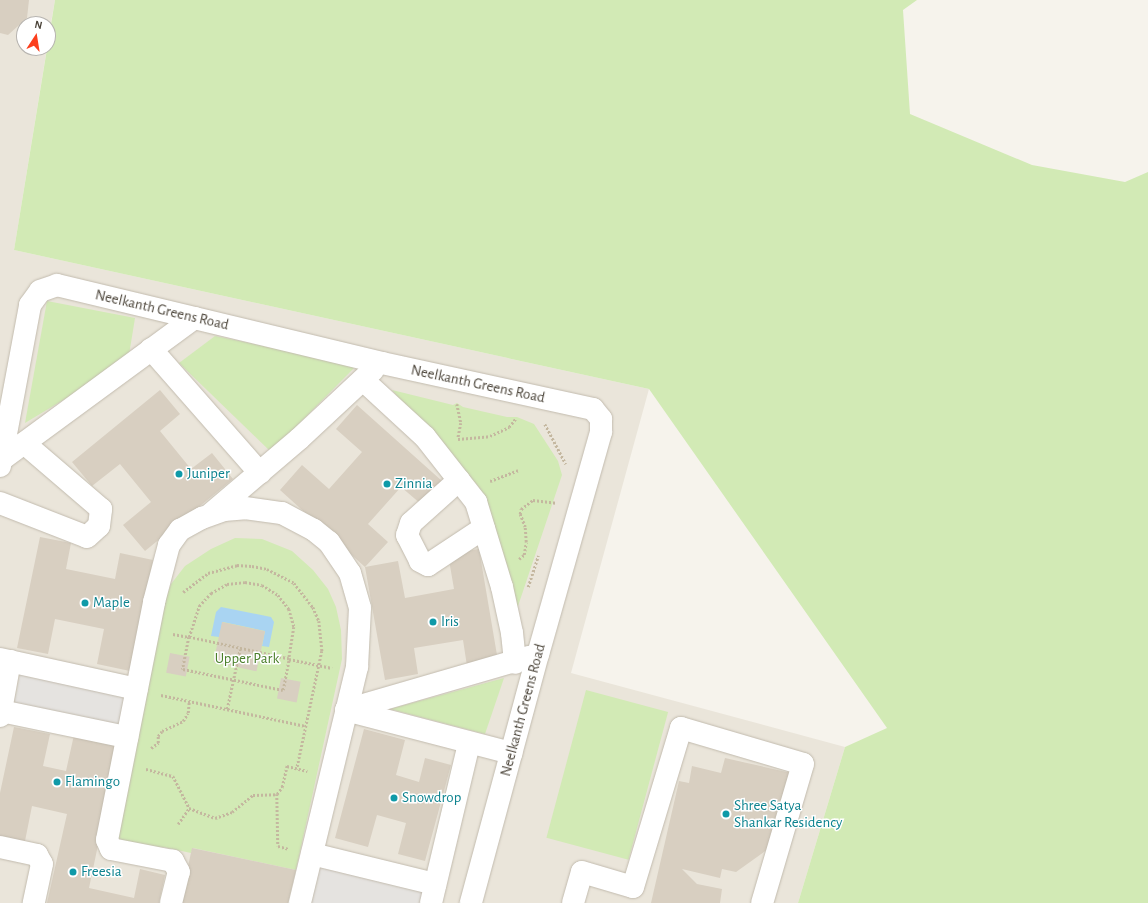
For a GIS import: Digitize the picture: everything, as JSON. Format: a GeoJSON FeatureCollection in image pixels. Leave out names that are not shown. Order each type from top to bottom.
{"type":"FeatureCollection","features":[{"type":"Feature","properties":{"kind":"street","name":"Neelkanth Greens Road"},"geometry":{"type":"LineString","coordinates":[[1,463],[30,305],[40,290],[58,285],[382,363],[593,409],[601,419],[601,432],[538,654],[471,903]]}},
{"type":"Feature","properties":{"kind":"street"},"geometry":{"type":"LineString","coordinates":[[1,463],[24,443],[194,318]]}},
{"type":"Feature","properties":{"kind":"street"},"geometry":{"type":"LineString","coordinates":[[151,349],[260,473]]}},
{"type":"Feature","properties":{"kind":"street"},"geometry":{"type":"LineString","coordinates":[[209,515],[260,473],[382,363]]}},
{"type":"Feature","properties":{"kind":"street"},"geometry":{"type":"LineString","coordinates":[[363,380],[425,437],[476,502],[502,587],[512,633],[515,663]]}},
{"type":"Feature","properties":{"kind":"street"},"geometry":{"type":"LineString","coordinates":[[0,503],[87,537],[99,526],[101,509],[24,443]]}},
{"type":"Feature","properties":{"kind":"street"},"geometry":{"type":"LineString","coordinates":[[459,480],[411,523],[407,535],[420,561],[428,565],[484,528]]}},
{"type":"Feature","properties":{"kind":"street"},"geometry":{"type":"LineString","coordinates":[[171,903],[179,872],[173,861],[111,849],[107,840],[127,737],[147,691],[162,561],[169,545],[180,530],[209,515],[224,510],[264,509],[299,520],[329,542],[350,573],[358,602],[360,627],[356,674],[300,903]]}},
{"type":"Feature","properties":{"kind":"street"},"geometry":{"type":"LineString","coordinates":[[346,710],[515,663],[538,654]]}},
{"type":"Feature","properties":{"kind":"street"},"geometry":{"type":"LineString","coordinates":[[127,737],[1,713],[5,660],[147,691]]}},
{"type":"Feature","properties":{"kind":"street"},"geometry":{"type":"LineString","coordinates":[[346,710],[469,744],[511,753]]}},
{"type":"Feature","properties":{"kind":"street"},"geometry":{"type":"LineString","coordinates":[[573,903],[582,872],[633,887],[681,728],[803,764],[762,903]]}},
{"type":"Feature","properties":{"kind":"street"},"geometry":{"type":"LineString","coordinates":[[312,854],[433,894],[469,744]]}},
{"type":"Feature","properties":{"kind":"street"},"geometry":{"type":"LineString","coordinates":[[0,847],[37,855],[42,864],[34,903]]}},
{"type":"Feature","properties":{"kind":"path"},"geometry":{"type":"LineString","coordinates":[[457,439],[461,423],[457,403],[463,380]]}},
{"type":"Feature","properties":{"kind":"path"},"geometry":{"type":"LineString","coordinates":[[453,437],[457,439],[490,436],[509,427],[517,417],[524,393]]}},
{"type":"Feature","properties":{"kind":"path"},"geometry":{"type":"LineString","coordinates":[[449,401],[464,404]]}},
{"type":"Feature","properties":{"kind":"path"},"geometry":{"type":"LineString","coordinates":[[509,415],[524,419]]}},
{"type":"Feature","properties":{"kind":"path"},"geometry":{"type":"LineString","coordinates":[[539,422],[546,424],[568,466]]}},
{"type":"Feature","properties":{"kind":"path"},"geometry":{"type":"LineString","coordinates":[[553,511],[558,496]]}},
{"type":"Feature","properties":{"kind":"path"},"geometry":{"type":"LineString","coordinates":[[512,560],[518,560],[524,555],[526,532],[520,514],[524,505],[533,500],[556,503],[579,510]]}},
{"type":"Feature","properties":{"kind":"path"},"geometry":{"type":"LineString","coordinates":[[526,593],[541,548]]}},
{"type":"Feature","properties":{"kind":"path"},"geometry":{"type":"LineString","coordinates":[[179,597],[195,581],[222,568],[252,566],[281,575],[304,594],[319,621],[322,636],[320,666],[297,768]]}},
{"type":"Feature","properties":{"kind":"path"},"geometry":{"type":"LineString","coordinates":[[245,582],[257,584],[278,595],[289,610],[294,627],[289,659],[283,690],[183,669],[189,637],[199,606],[211,593],[227,584],[245,582]]}},
{"type":"Feature","properties":{"kind":"path"},"geometry":{"type":"LineString","coordinates":[[189,637],[356,674]]}},
{"type":"Feature","properties":{"kind":"path"},"geometry":{"type":"LineString","coordinates":[[226,709],[240,648]]}},
{"type":"Feature","properties":{"kind":"path"},"geometry":{"type":"LineString","coordinates":[[147,691],[306,726]]}},
{"type":"Feature","properties":{"kind":"path"},"geometry":{"type":"LineString","coordinates":[[145,750],[149,750],[158,743],[158,736],[162,730],[183,721],[188,713],[189,701]]}},
{"type":"Feature","properties":{"kind":"path"},"geometry":{"type":"LineString","coordinates":[[121,764],[173,776],[189,808],[215,818],[232,812],[253,795],[277,794]]}},
{"type":"Feature","properties":{"kind":"path"},"geometry":{"type":"LineString","coordinates":[[278,846],[277,794],[282,787],[287,766],[331,776]]}},
{"type":"Feature","properties":{"kind":"path"},"geometry":{"type":"LineString","coordinates":[[178,824],[189,808]]}},
{"type":"Feature","properties":{"kind":"shaded area"},"geometry":{"type":"Polygon","coordinates":[[[0,0],[55,0],[52,16],[16,16],[16,56],[46,56],[14,250],[649,389],[571,673],[845,747],[798,903],[0,903],[0,0]]]}},
{"type":"Feature","properties":{"kind":"shaded area"},"geometry":{"type":"Polygon","coordinates":[[[21,670],[129,693],[121,730],[13,707],[21,670]]]}},
{"type":"Feature","properties":{"kind":"shaded area"},"geometry":{"type":"Polygon","coordinates":[[[318,866],[425,890],[422,903],[309,903],[318,866]]]}},
{"type":"Feature","properties":{"kind":"green space"},"geometry":{"type":"Polygon","coordinates":[[[55,0],[917,0],[903,10],[910,114],[1032,165],[1125,182],[1148,172],[1148,903],[798,903],[845,747],[887,728],[649,389],[14,250],[46,56],[56,56],[56,16],[52,16],[55,0]]]}},
{"type":"Feature","properties":{"kind":"green space"},"geometry":{"type":"Polygon","coordinates":[[[47,301],[135,318],[128,361],[25,423],[47,301]]]}},
{"type":"Feature","properties":{"kind":"green space"},"geometry":{"type":"Polygon","coordinates":[[[215,336],[357,365],[271,452],[179,363],[215,336]]]}},
{"type":"Feature","properties":{"kind":"green space"},"geometry":{"type":"Polygon","coordinates":[[[392,390],[453,405],[457,403],[463,407],[507,417],[517,417],[534,424],[558,461],[562,475],[515,615],[478,486],[441,449],[392,390]]]}},
{"type":"Feature","properties":{"kind":"green space","name":"Upper Park"},"geometry":{"type":"Polygon","coordinates":[[[235,538],[262,539],[292,551],[313,570],[328,589],[336,607],[341,630],[342,659],[296,870],[193,848],[191,853],[163,847],[162,851],[112,843],[158,620],[171,584],[185,566],[211,549],[235,538]]]}},
{"type":"Feature","properties":{"kind":"green space"},"geometry":{"type":"Polygon","coordinates":[[[504,678],[485,734],[390,709],[504,678]]]}},
{"type":"Feature","properties":{"kind":"green space"},"geometry":{"type":"Polygon","coordinates":[[[586,690],[668,712],[629,860],[546,838],[586,690]]]}},
{"type":"Feature","properties":{"kind":"water"},"geometry":{"type":"Polygon","coordinates":[[[221,607],[271,617],[274,622],[269,647],[262,646],[265,631],[223,622],[219,637],[211,636],[216,612],[221,607]]]}},
{"type":"Feature","properties":{"kind":"building"},"geometry":{"type":"Polygon","coordinates":[[[0,0],[29,0],[27,16],[16,16],[16,28],[8,35],[0,33],[0,0]]]}},
{"type":"Feature","properties":{"kind":"building","name":"Juniper"},"geometry":{"type":"Polygon","coordinates":[[[160,390],[180,414],[160,431],[191,469],[212,453],[233,479],[145,551],[123,525],[151,502],[120,464],[92,486],[72,462],[160,390]]]}},
{"type":"Feature","properties":{"kind":"building","name":"Zinnia"},"geometry":{"type":"Polygon","coordinates":[[[357,405],[442,481],[421,504],[401,487],[368,524],[388,542],[365,567],[280,490],[302,465],[329,489],[362,452],[336,429],[357,405]]]}},
{"type":"Feature","properties":{"kind":"building","name":"Maple"},"geometry":{"type":"Polygon","coordinates":[[[40,537],[71,543],[66,569],[115,579],[120,553],[153,560],[130,671],[97,664],[104,629],[55,619],[48,654],[17,648],[40,537]]]}},
{"type":"Feature","properties":{"kind":"building","name":"Iris"},"geometry":{"type":"Polygon","coordinates":[[[479,549],[498,661],[467,666],[463,640],[414,648],[418,674],[385,680],[365,567],[398,561],[405,598],[454,589],[448,554],[479,549]]]}},
{"type":"Feature","properties":{"kind":"building"},"geometry":{"type":"Polygon","coordinates":[[[222,622],[265,631],[257,671],[213,662],[222,622]]]}},
{"type":"Feature","properties":{"kind":"building"},"geometry":{"type":"Polygon","coordinates":[[[170,653],[190,657],[186,676],[166,673],[170,653]]]}},
{"type":"Feature","properties":{"kind":"building"},"geometry":{"type":"Polygon","coordinates":[[[281,678],[301,682],[297,702],[277,699],[281,678]]]}},
{"type":"Feature","properties":{"kind":"building","name":"Flamingo"},"geometry":{"type":"Polygon","coordinates":[[[14,727],[50,734],[43,766],[66,771],[74,735],[119,745],[89,888],[134,898],[140,869],[165,875],[159,903],[47,903],[67,814],[32,806],[24,846],[0,841],[0,793],[14,727]]]}},
{"type":"Feature","properties":{"kind":"building","name":"Snowdrop"},"geometry":{"type":"Polygon","coordinates":[[[364,729],[405,740],[396,775],[419,782],[425,758],[451,765],[425,861],[398,854],[406,823],[377,815],[368,847],[335,838],[364,729]]]}},
{"type":"Feature","properties":{"kind":"building","name":"Shree Satya Shankar Residency"},"geometry":{"type":"Polygon","coordinates":[[[725,758],[791,773],[775,844],[736,872],[722,869],[720,878],[682,869],[697,884],[722,889],[720,903],[651,903],[679,781],[689,783],[692,766],[721,773],[725,758]]]}},
{"type":"Feature","properties":{"kind":"building"},"geometry":{"type":"Polygon","coordinates":[[[192,848],[296,870],[288,903],[180,903],[192,848]]]}},
{"type":"Feature","properties":{"kind":"place","name":"Juniper"},"geometry":{"type":"Point","coordinates":[179,474]}},
{"type":"Feature","properties":{"kind":"place","name":"Zinnia"},"geometry":{"type":"Point","coordinates":[387,484]}},
{"type":"Feature","properties":{"kind":"place","name":"Maple"},"geometry":{"type":"Point","coordinates":[85,603]}},
{"type":"Feature","properties":{"kind":"place","name":"Iris"},"geometry":{"type":"Point","coordinates":[433,622]}},
{"type":"Feature","properties":{"kind":"place","name":"Flamingo"},"geometry":{"type":"Point","coordinates":[57,782]}},
{"type":"Feature","properties":{"kind":"place","name":"Snowdrop"},"geometry":{"type":"Point","coordinates":[394,798]}},
{"type":"Feature","properties":{"kind":"place","name":"Shree Satya Shankar Residency"},"geometry":{"type":"Point","coordinates":[726,814]}},
{"type":"Feature","properties":{"kind":"place","name":"Freesia"},"geometry":{"type":"Point","coordinates":[73,872]}}]}
